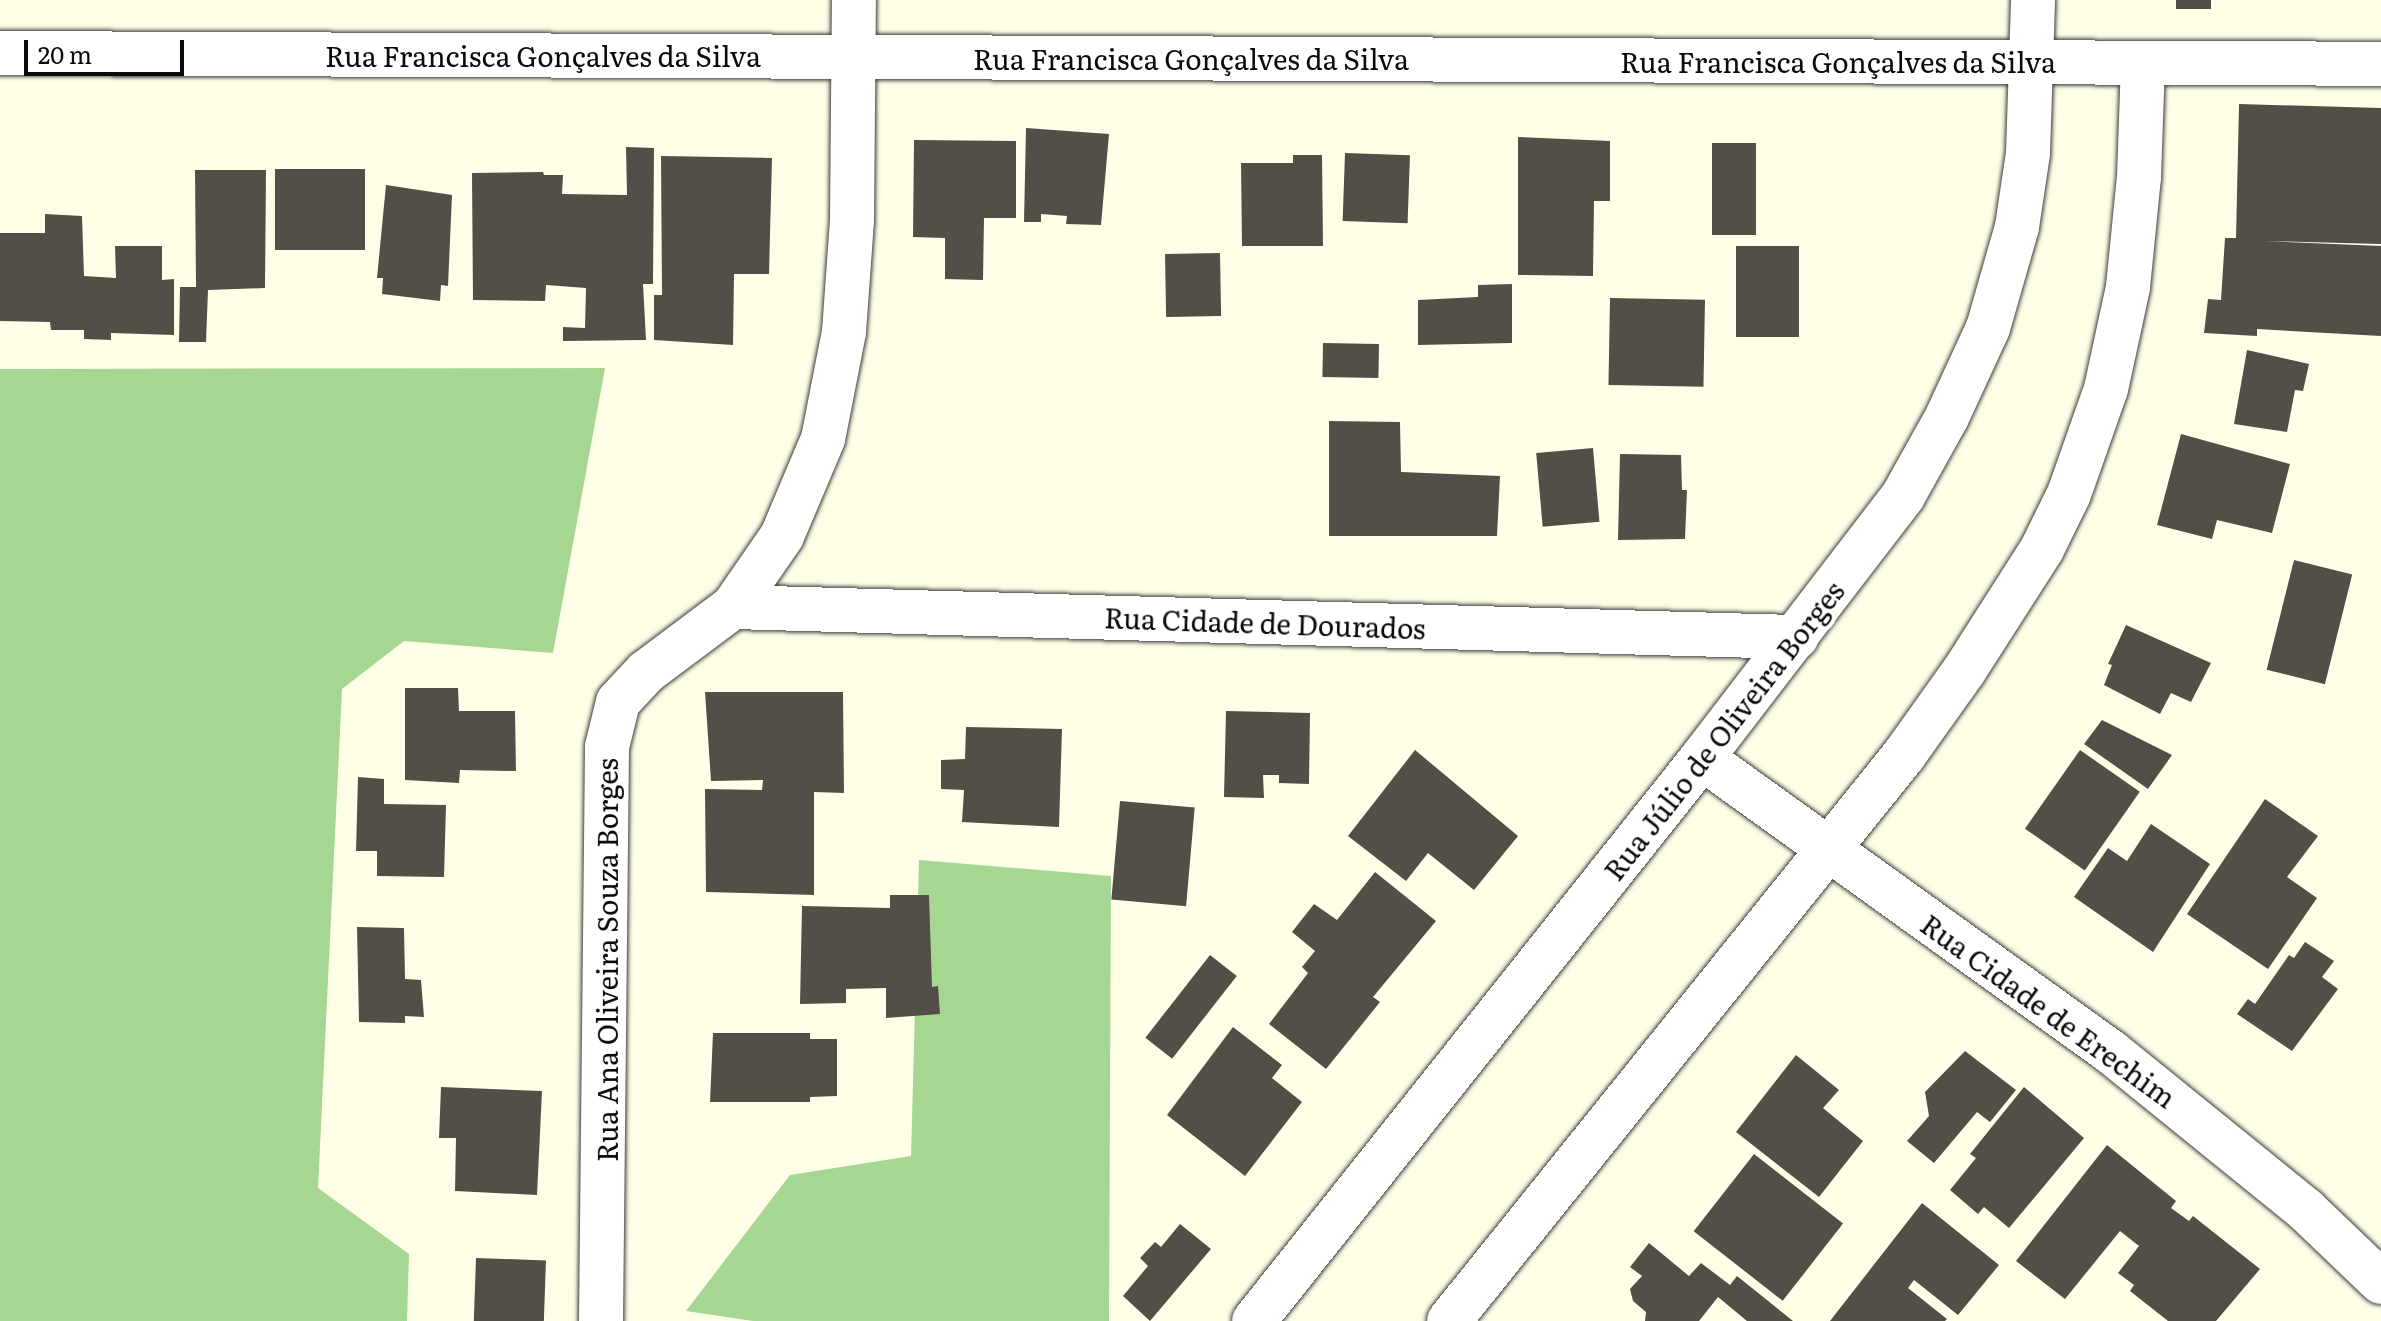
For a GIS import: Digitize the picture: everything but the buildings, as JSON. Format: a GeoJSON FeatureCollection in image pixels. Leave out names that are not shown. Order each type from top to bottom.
{"type":"FeatureCollection","features":[{"type":"Feature","properties":{"kind":"street","name":"Rua Ana Oliveira Souza Borges"},"geometry":{"type":"LineString","coordinates":[[601,1321],[607,747],[618,702],[646,672],[733,607],[782,536],[823,439],[845,318],[852,220],[854,0]]}},
{"type":"Feature","properties":{"kind":"street","name":"Rua Júlio de Oliveira Borges"},"geometry":{"type":"LineString","coordinates":[[1254,1321],[1702,758],[1903,496],[1947,417],[1988,328],[2017,227],[2028,153],[2033,0]]}},
{"type":"Feature","properties":{"kind":"street","name":"Rua Francisca Gonçalves da Silva"},"geometry":{"type":"LineString","coordinates":[[0,53],[2381,64]]}},
{"type":"Feature","properties":{"kind":"street"},"geometry":{"type":"LineString","coordinates":[[1470,1314],[1964,671],[2042,549],[2069,494],[2106,389],[2128,287],[2139,177],[2143,63]]}},
{"type":"Feature","properties":{"kind":"street","name":"Rua Cidade de Dourados"},"geometry":{"type":"LineString","coordinates":[[733,607],[1797,637]]}},
{"type":"Feature","properties":{"kind":"street","name":"Rua Cidade de Erechim"},"geometry":{"type":"LineString","coordinates":[[1702,758],[2111,1052],[2306,1210],[2381,1282]]}},
{"type":"Feature","properties":{"kind":"green space"},"geometry":{"type":"Polygon","coordinates":[[[605,368],[553,653],[404,641],[342,689],[318,1188],[409,1254],[407,1321],[0,1321],[0,369],[605,368]]]}},
{"type":"Feature","properties":{"kind":"green space"},"geometry":{"type":"Polygon","coordinates":[[[919,860],[1111,876],[1109,1321],[753,1321],[686,1311],[790,1175],[911,1156],[919,860]]]}}]}
